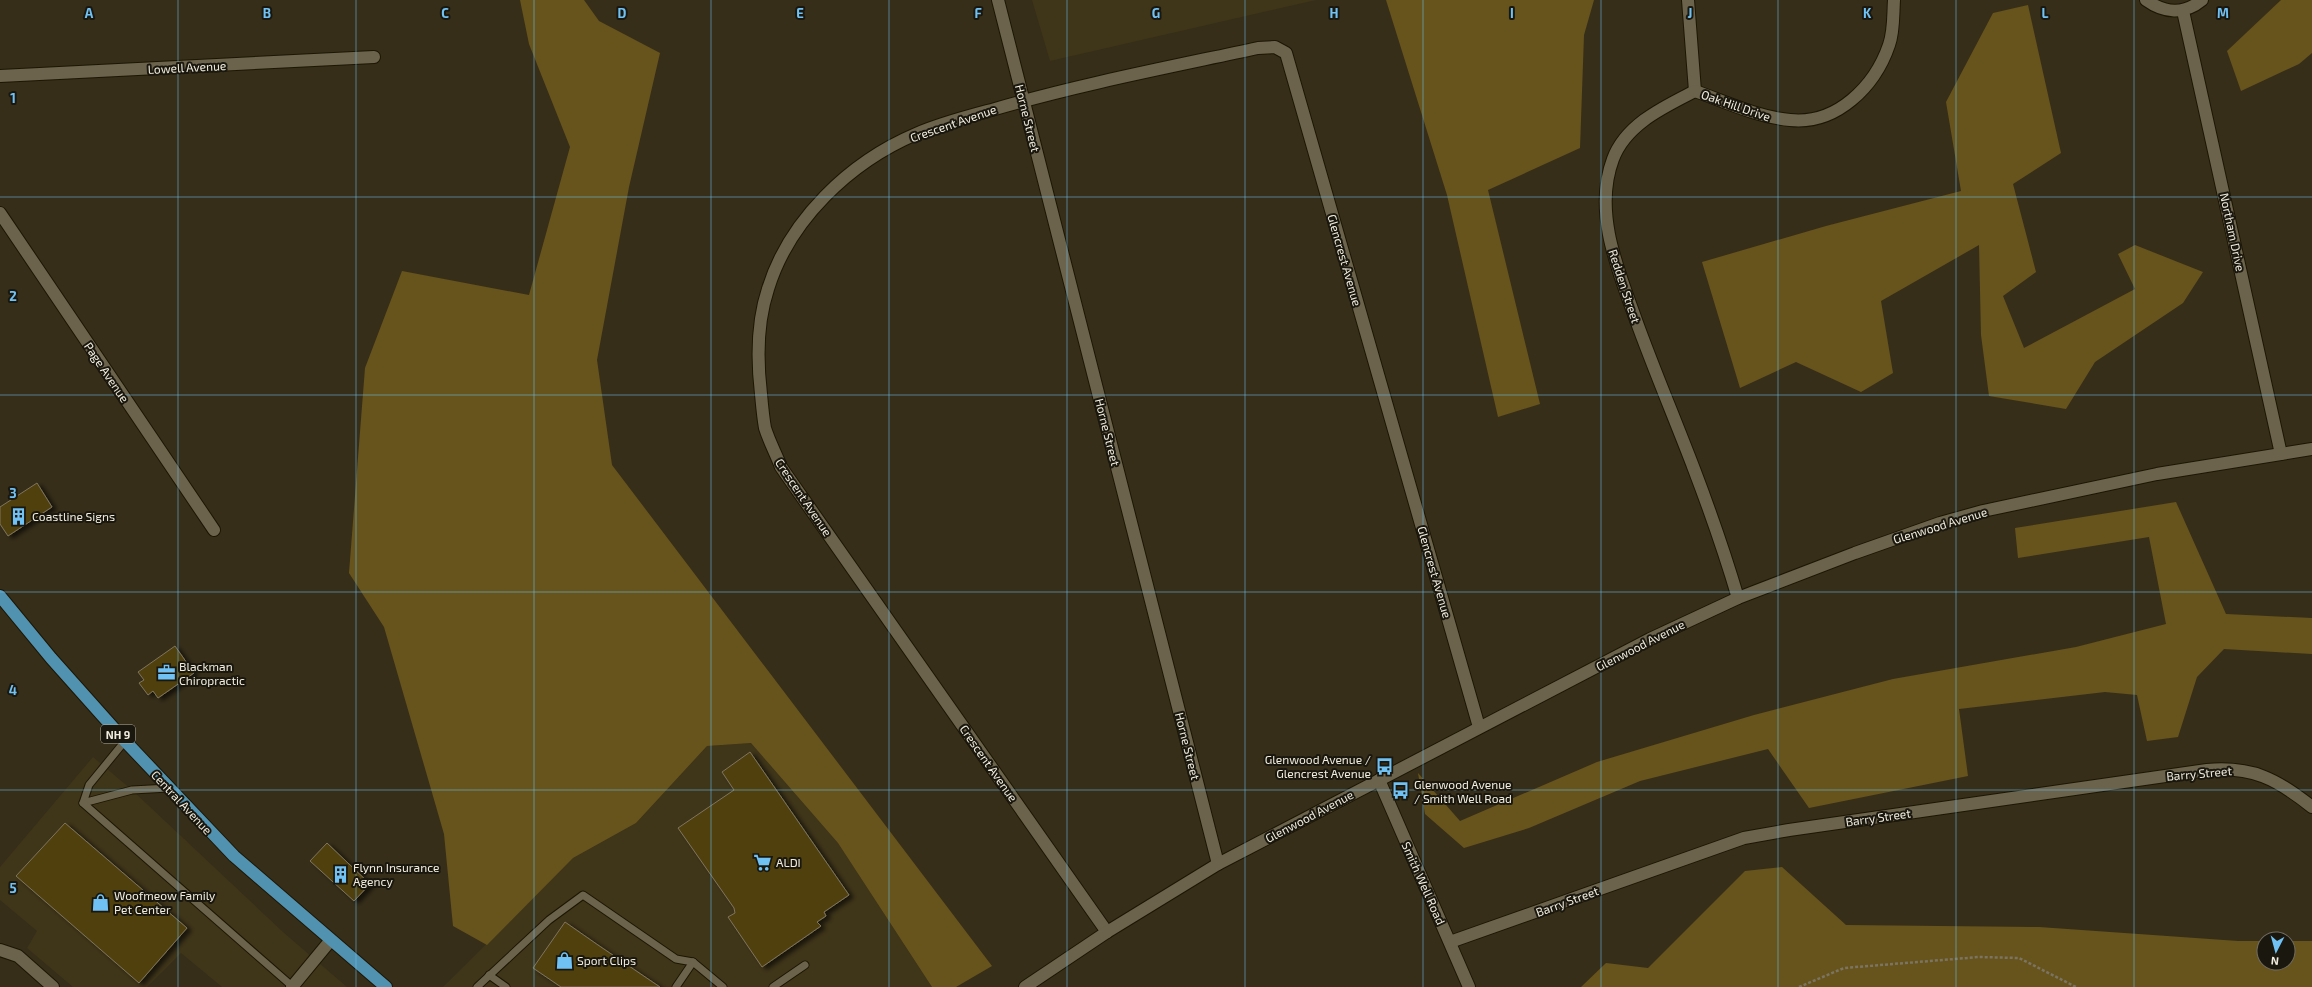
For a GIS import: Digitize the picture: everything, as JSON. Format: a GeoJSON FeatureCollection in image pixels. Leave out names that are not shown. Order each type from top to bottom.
{"type":"FeatureCollection","features":[{"type":"Feature","properties":{"kind":"main road","name":"Central Avenue"},"geometry":{"type":"LineString","coordinates":[[0,596],[51,658],[125,742],[234,856],[330,941],[386,987]]}},
{"type":"Feature","properties":{"kind":"street","name":"Horne Street"},"geometry":{"type":"LineString","coordinates":[[998,0],[1218,864]]}},
{"type":"Feature","properties":{"kind":"street"},"geometry":{"type":"LineString","coordinates":[[1688,0],[1695,91]]}},
{"type":"Feature","properties":{"kind":"street","name":"Oak Hill Drive"},"geometry":{"type":"LineString","coordinates":[[1695,91],[1770,118],[1792,121],[1814,119],[1835,111],[1853,99],[1872,79],[1889,45],[1893,24],[1894,0]]}},
{"type":"Feature","properties":{"kind":"street"},"geometry":{"type":"LineString","coordinates":[[2146,0],[2157,8],[2170,12],[2183,11],[2195,6],[2202,0]]}},
{"type":"Feature","properties":{"kind":"street","name":"Northam Drive"},"geometry":{"type":"LineString","coordinates":[[2183,11],[2281,454]]}},
{"type":"Feature","properties":{"kind":"street","name":"Glencrest Avenue"},"geometry":{"type":"LineString","coordinates":[[1023,101],[1258,48],[1274,47],[1286,53],[1479,727]]}},
{"type":"Feature","properties":{"kind":"street","name":"Lowell Avenue"},"geometry":{"type":"LineString","coordinates":[[0,76],[374,57]]}},
{"type":"Feature","properties":{"kind":"street","name":"Redden Street"},"geometry":{"type":"LineString","coordinates":[[1695,91],[1659,110],[1640,123],[1625,139],[1613,157],[1607,178],[1607,221],[1616,264],[1645,346],[1694,470],[1738,598]]}},
{"type":"Feature","properties":{"kind":"street","name":"Crescent Avenue"},"geometry":{"type":"LineString","coordinates":[[1023,101],[915,134],[877,155],[844,178],[812,210],[786,247],[768,288],[759,334],[759,380],[765,428],[781,466],[1107,932]]}},
{"type":"Feature","properties":{"kind":"street","name":"Page Avenue"},"geometry":{"type":"LineString","coordinates":[[0,213],[214,530]]}},
{"type":"Feature","properties":{"kind":"street","name":"Glenwood Avenue"},"geometry":{"type":"LineString","coordinates":[[1025,987],[1107,932],[1218,864],[1650,639],[1738,598],[1862,550],[1940,523],[1983,511],[2157,474],[2312,449]]}},
{"type":"Feature","properties":{"kind":"street","name":"Barry Street"},"geometry":{"type":"LineString","coordinates":[[1450,942],[1744,838],[1789,830],[2191,772],[2230,768],[2253,772],[2273,779],[2312,807]]}},
{"type":"Feature","properties":{"kind":"street","name":"Smith Well Road"},"geometry":{"type":"LineString","coordinates":[[1378,780],[1469,987]]}},
{"type":"Feature","properties":{"kind":"street"},"geometry":{"type":"LineString","coordinates":[[292,987],[330,941]]}},
{"type":"Feature","properties":{"kind":"street"},"geometry":{"type":"LineString","coordinates":[[2,950],[18,956],[53,987]]}},
{"type":"Feature","properties":{"kind":"lane"},"geometry":{"type":"LineString","coordinates":[[83,803],[89,785],[125,742]]}},
{"type":"Feature","properties":{"kind":"lane"},"geometry":{"type":"LineString","coordinates":[[83,803],[132,790],[169,788]]}},
{"type":"Feature","properties":{"kind":"lane"},"geometry":{"type":"LineString","coordinates":[[83,803],[292,987]]}},
{"type":"Feature","properties":{"kind":"lane"},"geometry":{"type":"LineString","coordinates":[[477,987],[548,920],[583,895],[676,959],[693,962],[723,987]]}},
{"type":"Feature","properties":{"kind":"lane"},"geometry":{"type":"LineString","coordinates":[[676,987],[693,962]]}},
{"type":"Feature","properties":{"kind":"lane"},"geometry":{"type":"LineString","coordinates":[[773,987],[805,965]]}},
{"type":"Feature","properties":{"kind":"lane"},"geometry":{"type":"LineString","coordinates":[[489,975],[506,987]]}},
{"type":"Feature","properties":{"kind":"path"},"geometry":{"type":"LineString","coordinates":[[1800,987],[1844,968],[1979,957],[2019,958],[2076,987]]}},
{"type":"Feature","properties":{"kind":"shaded area"},"geometry":{"type":"Polygon","coordinates":[[[520,0],[584,0],[599,21],[660,53],[629,187],[597,360],[612,465],[992,966],[956,987],[932,987],[838,843],[751,743],[707,746],[636,823],[573,858],[487,945],[453,926],[444,834],[384,627],[349,573],[365,368],[402,271],[529,295],[570,147],[529,44],[520,0]]]}},
{"type":"Feature","properties":{"kind":"shaded area"},"geometry":{"type":"Polygon","coordinates":[[[1032,0],[1316,0],[1050,61],[1032,0]]]}},
{"type":"Feature","properties":{"kind":"shaded area"},"geometry":{"type":"Polygon","coordinates":[[[1386,0],[1594,0],[1584,35],[1580,148],[1488,190],[1540,404],[1498,417],[1447,195],[1386,0]]]}},
{"type":"Feature","properties":{"kind":"shaded area"},"geometry":{"type":"Polygon","coordinates":[[[2281,0],[2312,0],[2312,53],[2299,64],[2241,91],[2227,51],[2281,0]]]}},
{"type":"Feature","properties":{"kind":"shaded area"},"geometry":{"type":"Polygon","coordinates":[[[2028,5],[2061,153],[2013,184],[2036,272],[2003,296],[2024,348],[2135,289],[2118,254],[2135,245],[2203,272],[2183,303],[2095,362],[2066,409],[1989,396],[1981,335],[1979,245],[1881,301],[1893,373],[1861,392],[1796,362],[1740,388],[1702,262],[1826,226],[1961,191],[1946,102],[1993,13],[2028,5]]]}},
{"type":"Feature","properties":{"kind":"shaded area"},"geometry":{"type":"Polygon","coordinates":[[[2176,502],[2226,614],[2312,618],[2312,654],[2224,649],[2197,677],[2178,737],[2147,741],[2137,695],[2105,692],[1959,709],[1968,776],[1809,808],[1768,749],[1640,781],[1529,828],[1464,848],[1425,814],[1418,773],[1460,821],[1597,762],[1754,715],[1893,679],[2076,647],[2166,624],[2149,537],[2018,558],[2015,528],[2176,502]]]}},
{"type":"Feature","properties":{"kind":"shaded area"},"geometry":{"type":"Polygon","coordinates":[[[751,743],[838,843],[932,987],[443,987],[573,858],[636,823],[707,746],[751,743]]]}},
{"type":"Feature","properties":{"kind":"shaded area"},"geometry":{"type":"Polygon","coordinates":[[[93,757],[132,790],[283,932],[347,987],[222,987],[181,953],[147,987],[73,987],[27,948],[37,931],[0,900],[0,867],[93,757]]]}},
{"type":"Feature","properties":{"kind":"shaded area"},"geometry":{"type":"Polygon","coordinates":[[[1782,867],[1846,925],[2039,927],[2256,941],[2256,971],[2296,971],[2296,941],[2312,941],[2312,987],[1581,987],[1606,963],[1648,968],[1745,871],[1782,867]]]}},
{"type":"Feature","properties":{"kind":"building","name":"Coastline Signs"},"geometry":{"type":"Polygon","coordinates":[[[37,483],[52,507],[8,536],[0,524],[0,507],[37,483]]]}},
{"type":"Feature","properties":{"kind":"building","name":"Blackman Chiropractic"},"geometry":{"type":"Polygon","coordinates":[[[175,646],[194,673],[158,698],[153,691],[148,695],[139,683],[144,680],[138,672],[175,646]]]}},
{"type":"Feature","properties":{"kind":"building","name":"ALDI"},"geometry":{"type":"Polygon","coordinates":[[[750,752],[849,895],[824,912],[826,916],[817,922],[821,926],[762,967],[728,917],[735,913],[734,908],[678,828],[734,790],[722,772],[750,752]]]}},
{"type":"Feature","properties":{"kind":"building","name":"Woofmeow Family Pet Center"},"geometry":{"type":"Polygon","coordinates":[[[65,823],[187,928],[139,983],[16,876],[65,823]]]}},
{"type":"Feature","properties":{"kind":"building","name":"Flynn Insurance Agency"},"geometry":{"type":"Polygon","coordinates":[[[327,843],[370,884],[354,901],[310,861],[327,843]]]}},
{"type":"Feature","properties":{"kind":"building"},"geometry":{"type":"Polygon","coordinates":[[[565,922],[660,987],[561,987],[533,968],[565,922]]]}},
{"type":"Feature","properties":{"kind":"place","name":"Coastline Signs"},"geometry":{"type":"Point","coordinates":[19,516]}},
{"type":"Feature","properties":{"kind":"place","name":"Blackman Chiropractic"},"geometry":{"type":"Point","coordinates":[166,673]}},
{"type":"Feature","properties":{"kind":"place","name":"Glenwood Avenue / Glencrest Avenue"},"geometry":{"type":"Point","coordinates":[1384,766]}},
{"type":"Feature","properties":{"kind":"place","name":"Glenwood Avenue / Smith Well Road"},"geometry":{"type":"Point","coordinates":[1401,791]}},
{"type":"Feature","properties":{"kind":"place","name":"ALDI"},"geometry":{"type":"Point","coordinates":[763,862]}},
{"type":"Feature","properties":{"kind":"place","name":"Flynn Insurance Agency"},"geometry":{"type":"Point","coordinates":[340,874]}},
{"type":"Feature","properties":{"kind":"place","name":"Woofmeow Family Pet Center"},"geometry":{"type":"Point","coordinates":[101,902]}},
{"type":"Feature","properties":{"kind":"place","name":"Sport Clips"},"geometry":{"type":"Point","coordinates":[564,960]}}]}
